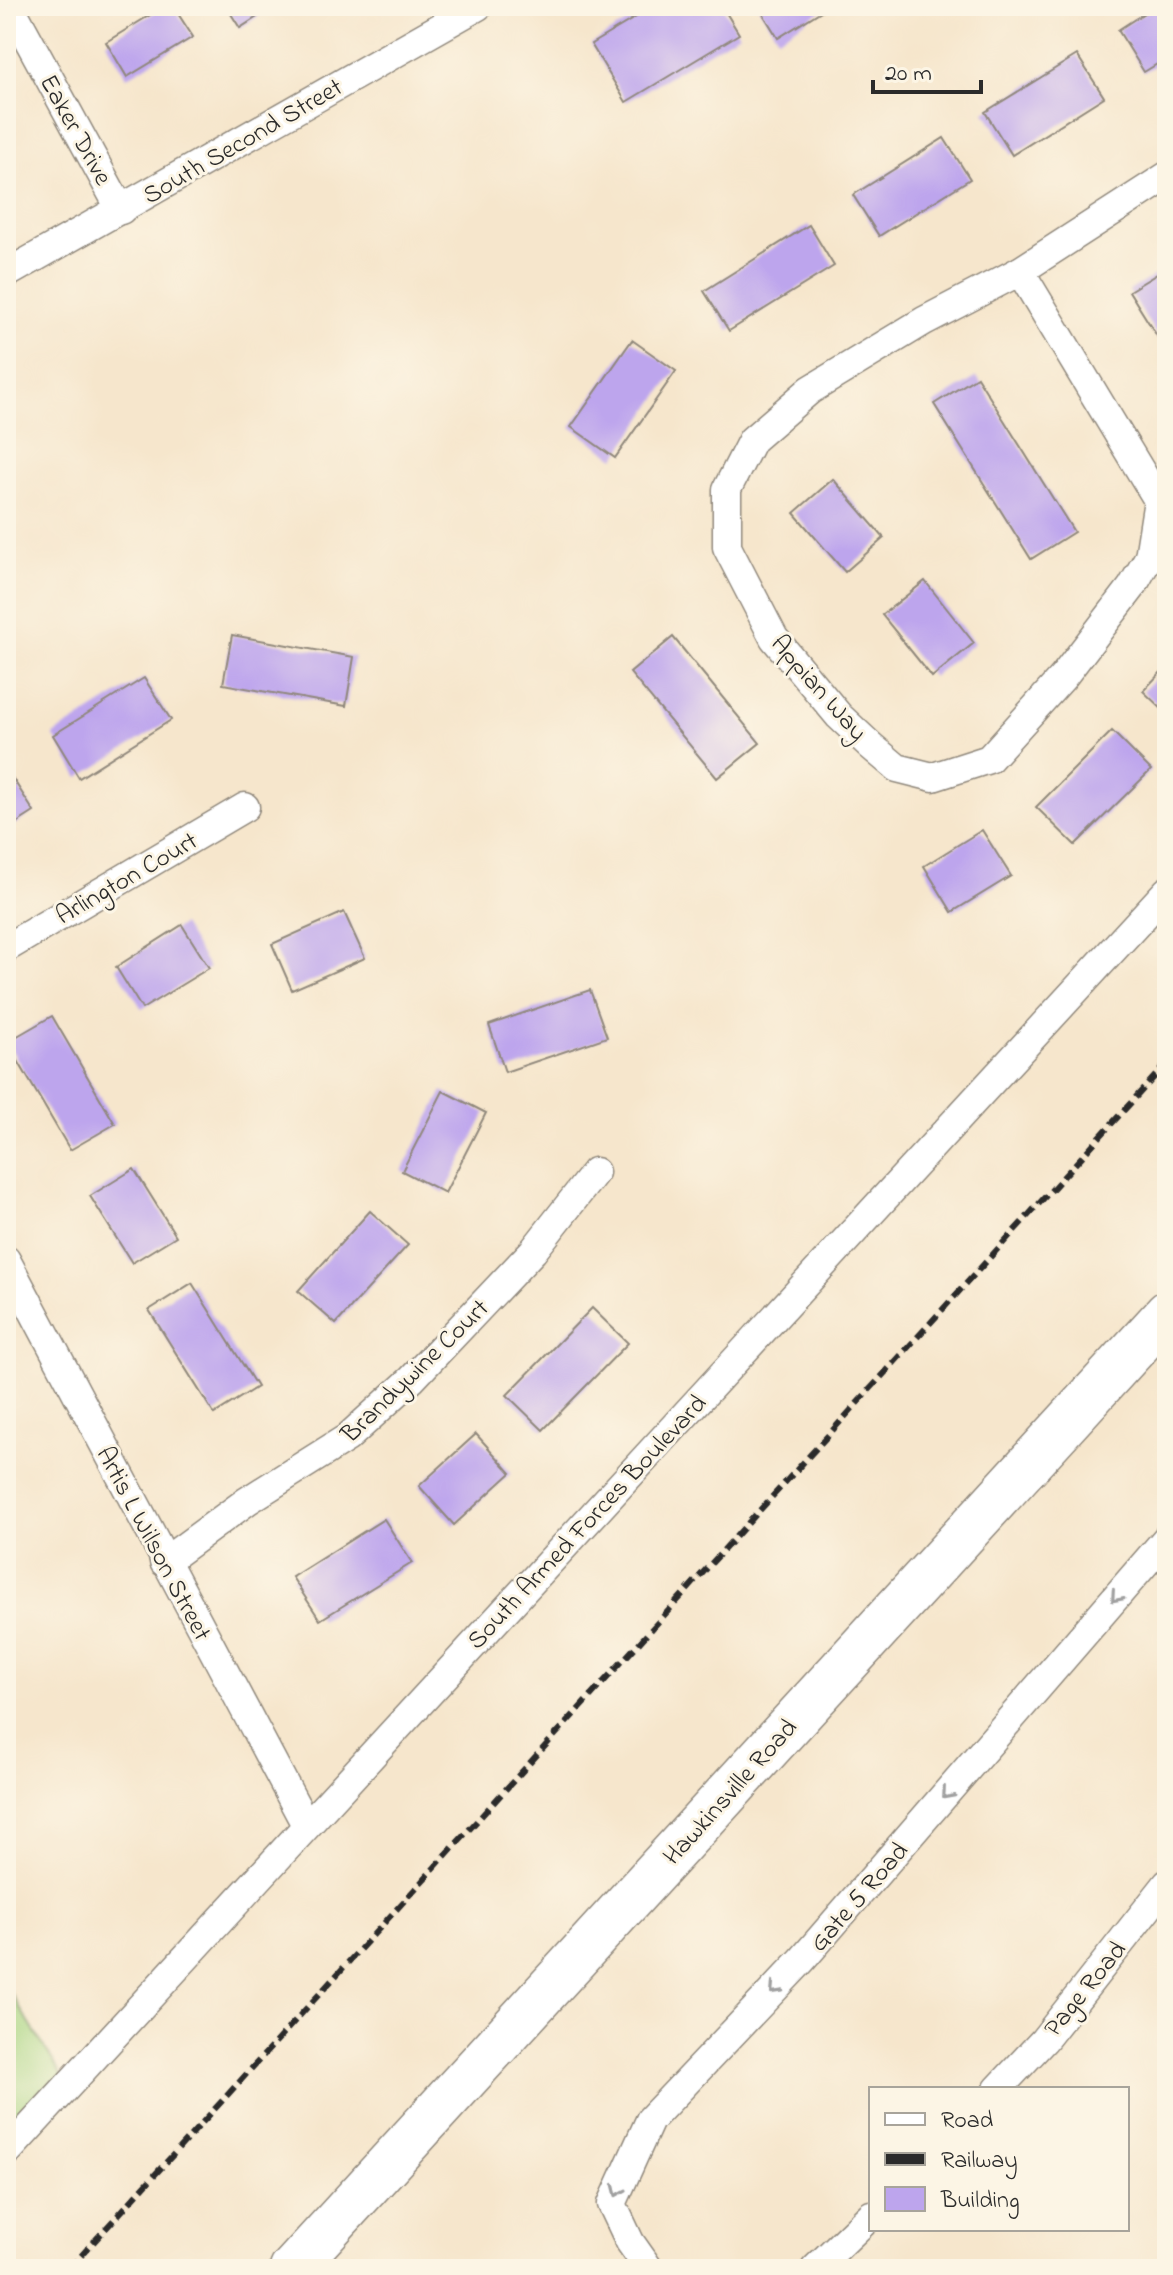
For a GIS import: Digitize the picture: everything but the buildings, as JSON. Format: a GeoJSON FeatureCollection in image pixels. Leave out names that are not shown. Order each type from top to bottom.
{"type":"FeatureCollection","features":[{"type":"Feature","properties":{"kind":"main road","name":"Hawkinsville Road"},"geometry":{"type":"LineString","coordinates":[[292,2269],[1167,1313]]}},
{"type":"Feature","properties":{"kind":"street","name":"Eaker Drive"},"geometry":{"type":"LineString","coordinates":[[10,6],[121,210]]}},
{"type":"Feature","properties":{"kind":"street","name":"South Second Street"},"geometry":{"type":"LineString","coordinates":[[6,274],[478,6]]}},
{"type":"Feature","properties":{"kind":"street","name":"Appian Way"},"geometry":{"type":"LineString","coordinates":[[1020,271],[1158,500],[1149,557],[1132,587],[1063,677],[989,759],[933,777],[897,768],[871,746],[839,716],[774,638],[727,547],[727,489],[752,440],[810,390],[924,321],[1020,271],[1167,176]]}},
{"type":"Feature","properties":{"kind":"street","name":"Arlington Court"},"geometry":{"type":"LineString","coordinates":[[6,948],[245,807]]}},
{"type":"Feature","properties":{"kind":"street","name":"South Armed Forces Boulevard"},"geometry":{"type":"LineString","coordinates":[[6,2153],[1167,891]]}},
{"type":"Feature","properties":{"kind":"street","name":"Brandywine Court"},"geometry":{"type":"LineString","coordinates":[[164,1562],[247,1501],[347,1438],[412,1379],[533,1251],[595,1172]]}},
{"type":"Feature","properties":{"kind":"street","name":"Artis L Wilson Street"},"geometry":{"type":"LineString","coordinates":[[6,1260],[306,1825]]}},
{"type":"Feature","properties":{"kind":"street","name":"Gate 5 Road"},"geometry":{"type":"LineString","coordinates":[[649,2269],[630,2242],[612,2204],[650,2120],[802,1960],[1167,1538]]}},
{"type":"Feature","properties":{"kind":"street","name":"Page Road"},"geometry":{"type":"LineString","coordinates":[[1000,2087],[1044,2040],[1167,1884]]}},
{"type":"Feature","properties":{"kind":"street"},"geometry":{"type":"LineString","coordinates":[[815,2269],[869,2217]]}},
{"type":"Feature","properties":{"kind":"green space"},"geometry":{"type":"Polygon","coordinates":[[[6,1986],[68,2085],[6,2153],[6,1986]]]}},
{"type":"Feature","properties":{"kind":"railway"},"geometry":{"type":"LineString","coordinates":[[69,2269],[1167,1063]]}}]}
